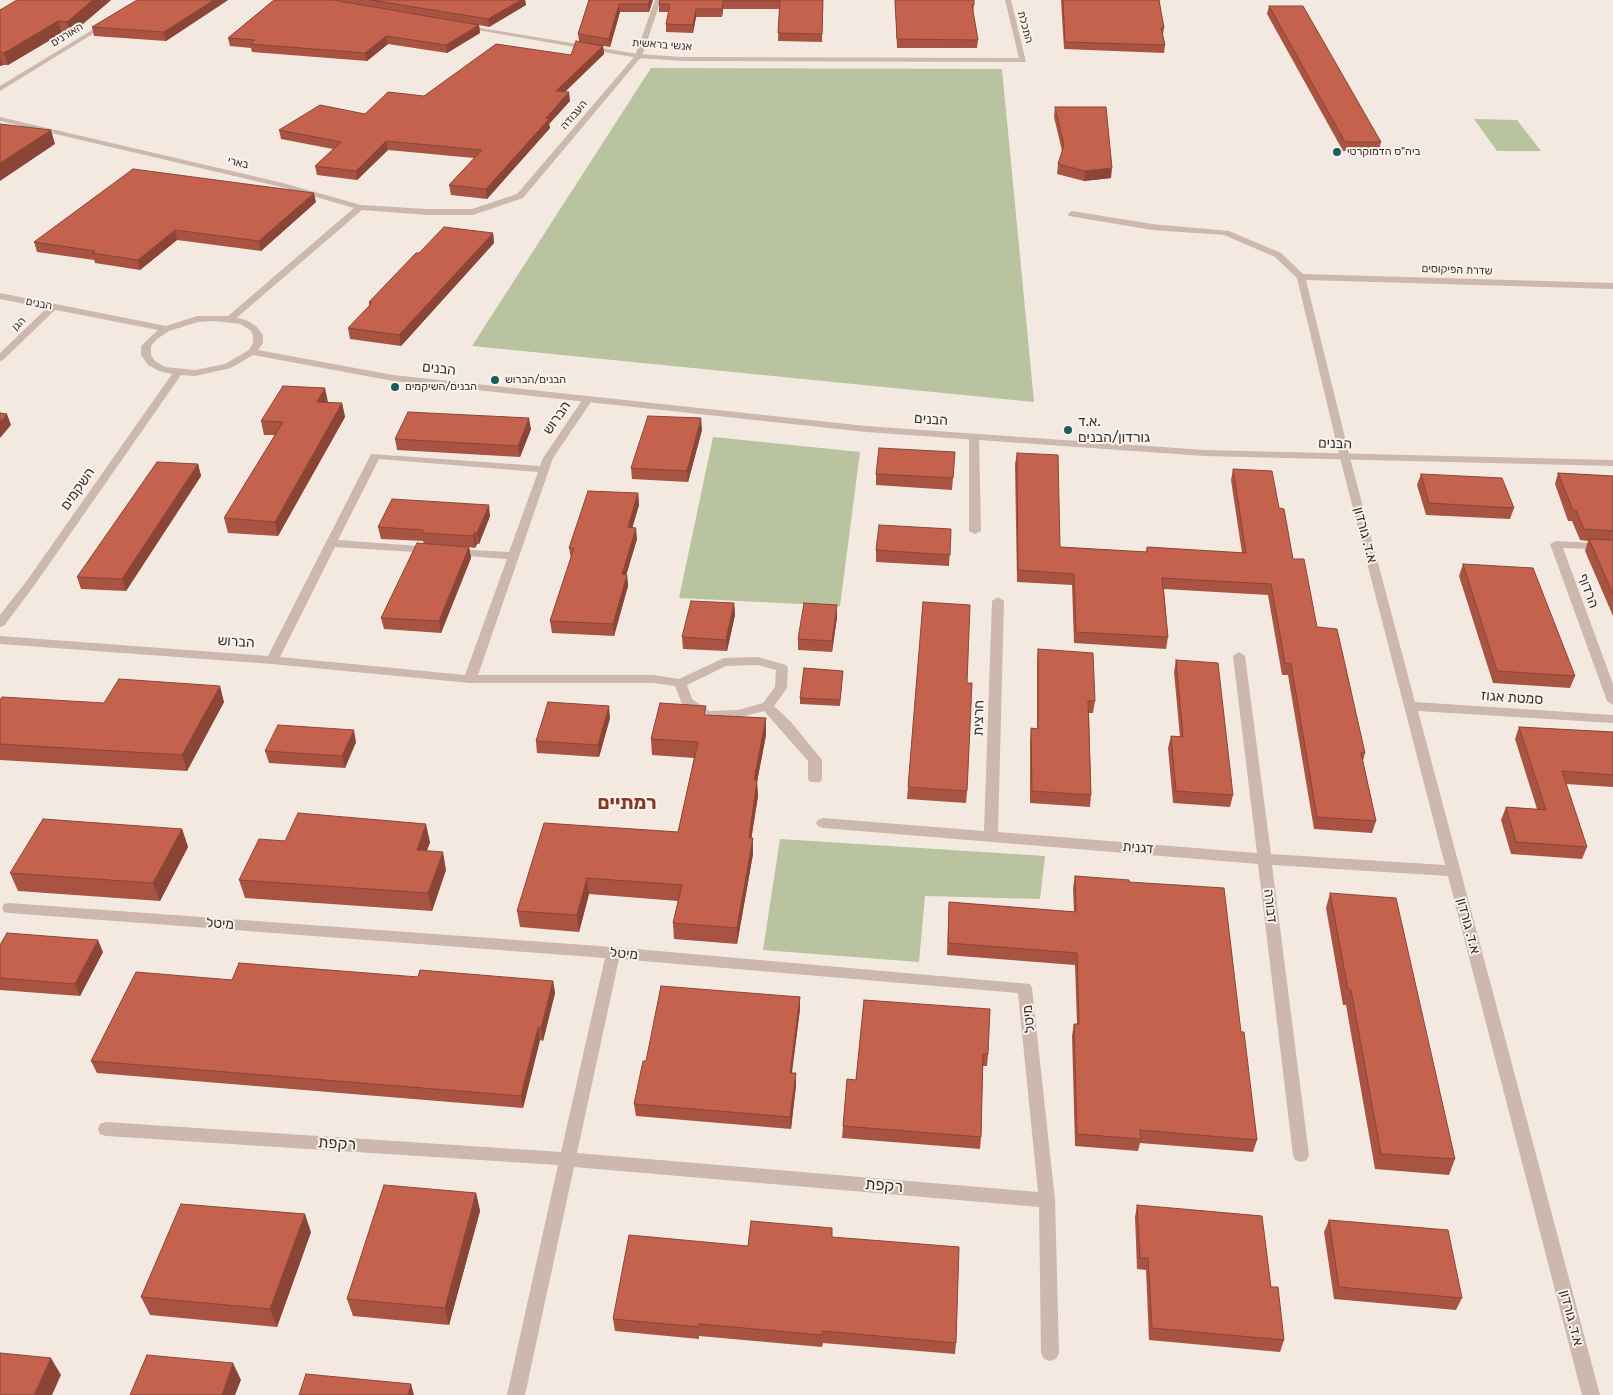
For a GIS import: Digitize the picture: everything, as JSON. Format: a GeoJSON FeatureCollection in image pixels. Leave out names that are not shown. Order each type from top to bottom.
{"type":"FeatureCollection","features":[{"type":"Feature","properties":{"kind":"street","name":"העבודה"},"geometry":{"type":"LineString","coordinates":[[473,212],[520,196],[638,56],[658,0]]}},
{"type":"Feature","properties":{"kind":"street","name":"התכלת"},"geometry":{"type":"LineString","coordinates":[[1008,0],[1023,60]]}},
{"type":"Feature","properties":{"kind":"street","name":"האורנים"},"geometry":{"type":"LineString","coordinates":[[0,88],[113,20]]}},
{"type":"Feature","properties":{"kind":"street","name":"אנשי בראשית"},"geometry":{"type":"LineString","coordinates":[[452,25],[638,56],[702,59],[1023,60]]}},
{"type":"Feature","properties":{"kind":"street","name":"בארי"},"geometry":{"type":"LineString","coordinates":[[0,119],[282,185],[360,207],[427,212],[473,212]]}},
{"type":"Feature","properties":{"kind":"street"},"geometry":{"type":"LineString","coordinates":[[230,319],[360,207]]}},
{"type":"Feature","properties":{"kind":"street"},"geometry":{"type":"LineString","coordinates":[[1072,214],[1152,227],[1226,233],[1278,255],[1301,277]]}},
{"type":"Feature","properties":{"kind":"street","name":"שדרת הפיקוסים"},"geometry":{"type":"LineString","coordinates":[[1301,277],[1613,286]]}},
{"type":"Feature","properties":{"kind":"street","name":"א.ד. גורדון"},"geometry":{"type":"LineString","coordinates":[[1301,277],[1345,458],[1591,1395]]}},
{"type":"Feature","properties":{"kind":"street","name":"הבנים"},"geometry":{"type":"LineString","coordinates":[[0,296],[166,329]]}},
{"type":"Feature","properties":{"kind":"street","name":"הגן"},"geometry":{"type":"LineString","coordinates":[[0,358],[53,307]]}},
{"type":"Feature","properties":{"kind":"street"},"geometry":{"type":"LineString","coordinates":[[230,319],[244,322],[253,328],[258,335],[258,343],[252,352],[242,360],[212,370],[178,372],[162,369],[151,363],[146,355],[146,346],[154,337],[166,329],[197,320],[230,319]]}},
{"type":"Feature","properties":{"kind":"street","name":"הבנים"},"geometry":{"type":"LineString","coordinates":[[252,352],[393,378],[791,422],[974,437],[1204,454],[1613,463]]}},
{"type":"Feature","properties":{"kind":"street","name":"השקמים"},"geometry":{"type":"LineString","coordinates":[[0,622],[38,573],[178,372]]}},
{"type":"Feature","properties":{"kind":"street","name":"הברוש"},"geometry":{"type":"LineString","coordinates":[[470,679],[548,458],[588,399]]}},
{"type":"Feature","properties":{"kind":"street"},"geometry":{"type":"LineString","coordinates":[[974,437],[975,531]]}},
{"type":"Feature","properties":{"kind":"street"},"geometry":{"type":"LineString","coordinates":[[272,660],[375,456],[544,469]]}},
{"type":"Feature","properties":{"kind":"street"},"geometry":{"type":"LineString","coordinates":[[331,543],[513,556]]}},
{"type":"Feature","properties":{"kind":"street","name":"הרדוף"},"geometry":{"type":"LineString","coordinates":[[1613,547],[1556,544],[1613,701]]}},
{"type":"Feature","properties":{"kind":"street","name":"חרצית"},"geometry":{"type":"LineString","coordinates":[[990,835],[998,601]]}},
{"type":"Feature","properties":{"kind":"street","name":"הברוש"},"geometry":{"type":"LineString","coordinates":[[0,640],[272,660],[470,679],[654,679],[680,683]]}},
{"type":"Feature","properties":{"kind":"street","name":"דבורה"},"geometry":{"type":"LineString","coordinates":[[1239,656],[1301,1155]]}},
{"type":"Feature","properties":{"kind":"street"},"geometry":{"type":"LineString","coordinates":[[758,661],[782,668],[781,688],[767,706],[738,714],[706,715],[686,701],[680,683],[724,662],[758,661]]}},
{"type":"Feature","properties":{"kind":"street"},"geometry":{"type":"LineString","coordinates":[[767,706],[786,725],[815,760],[815,779]]}},
{"type":"Feature","properties":{"kind":"street","name":"סמטת אגוז"},"geometry":{"type":"LineString","coordinates":[[1410,706],[1613,719]]}},
{"type":"Feature","properties":{"kind":"street","name":"דגנית"},"geometry":{"type":"LineString","coordinates":[[823,823],[990,835],[1264,859],[1454,871]]}},
{"type":"Feature","properties":{"kind":"street","name":"מיטל"},"geometry":{"type":"LineString","coordinates":[[9,908],[613,953],[1026,988],[1047,1200]]}},
{"type":"Feature","properties":{"kind":"street"},"geometry":{"type":"LineString","coordinates":[[516,1395],[613,953]]}},
{"type":"Feature","properties":{"kind":"street","name":"רקפת"},"geometry":{"type":"LineString","coordinates":[[106,1129],[568,1159],[1047,1200]]}},
{"type":"Feature","properties":{"kind":"street"},"geometry":{"type":"LineString","coordinates":[[1047,1200],[1050,1353]]}},
{"type":"Feature","properties":{"kind":"green space"},"geometry":{"type":"Polygon","coordinates":[[[651,68],[1002,69],[1034,402],[472,346],[651,68]]]}},
{"type":"Feature","properties":{"kind":"green space"},"geometry":{"type":"Polygon","coordinates":[[[1474,119],[1517,120],[1541,151],[1497,151],[1474,119]]]}},
{"type":"Feature","properties":{"kind":"green space"},"geometry":{"type":"Polygon","coordinates":[[[713,437],[860,452],[840,606],[679,598],[713,437]]]}},
{"type":"Feature","properties":{"kind":"green space"},"geometry":{"type":"Polygon","coordinates":[[[780,839],[1045,856],[1040,899],[925,896],[919,962],[763,950],[780,839]]]}},
{"type":"Feature","properties":{"kind":"building"},"geometry":{"type":"Polygon","coordinates":[[[17,0],[93,0],[67,22],[58,21],[4,53],[0,52],[0,10],[17,0]]]}},
{"type":"Feature","properties":{"kind":"building"},"geometry":{"type":"Polygon","coordinates":[[[137,0],[214,0],[164,32],[92,27],[137,0]]]}},
{"type":"Feature","properties":{"kind":"building"},"geometry":{"type":"Polygon","coordinates":[[[274,0],[333,0],[479,25],[446,45],[386,36],[365,53],[250,44],[255,40],[228,38],[274,0]]]}},
{"type":"Feature","properties":{"kind":"building"},"geometry":{"type":"Polygon","coordinates":[[[371,0],[521,0],[488,19],[371,0]]]}},
{"type":"Feature","properties":{"kind":"building"},"geometry":{"type":"Polygon","coordinates":[[[589,0],[650,0],[648,4],[619,4],[609,39],[578,34],[589,0]]]}},
{"type":"Feature","properties":{"kind":"building"},"geometry":{"type":"Polygon","coordinates":[[[660,0],[823,0],[822,34],[778,33],[780,1],[723,1],[722,9],[696,9],[693,25],[666,24],[670,4],[659,4],[660,0]]]}},
{"type":"Feature","properties":{"kind":"building"},"geometry":{"type":"Polygon","coordinates":[[[895,0],[974,0],[974,5],[972,5],[978,40],[897,39],[895,0]]]}},
{"type":"Feature","properties":{"kind":"building"},"geometry":{"type":"Polygon","coordinates":[[[1063,0],[1159,0],[1164,28],[1161,28],[1165,45],[1065,42],[1063,0]]]}},
{"type":"Feature","properties":{"kind":"building"},"geometry":{"type":"Polygon","coordinates":[[[1269,6],[1303,6],[1381,142],[1345,142],[1269,6]]]}},
{"type":"Feature","properties":{"kind":"building"},"geometry":{"type":"Polygon","coordinates":[[[576,41],[603,46],[556,91],[569,92],[546,118],[549,119],[486,189],[449,185],[482,150],[386,141],[356,171],[315,166],[341,142],[279,130],[320,105],[365,114],[388,92],[424,96],[496,44],[571,55],[576,41]]]}},
{"type":"Feature","properties":{"kind":"building"},"geometry":{"type":"Polygon","coordinates":[[[1055,107],[1106,107],[1112,168],[1085,171],[1058,164],[1064,145],[1055,107]]]}},
{"type":"Feature","properties":{"kind":"building"},"geometry":{"type":"Polygon","coordinates":[[[0,124],[51,130],[0,163],[0,124]]]}},
{"type":"Feature","properties":{"kind":"building"},"geometry":{"type":"Polygon","coordinates":[[[133,169],[314,193],[259,241],[175,230],[138,260],[92,253],[95,251],[34,242],[133,169]]]}},
{"type":"Feature","properties":{"kind":"building"},"geometry":{"type":"Polygon","coordinates":[[[444,227],[493,233],[399,335],[348,328],[372,303],[369,302],[444,227]]]}},
{"type":"Feature","properties":{"kind":"building"},"geometry":{"type":"Polygon","coordinates":[[[283,386],[325,388],[317,402],[342,403],[275,522],[224,518],[283,422],[261,421],[283,386]]]}},
{"type":"Feature","properties":{"kind":"building"},"geometry":{"type":"Polygon","coordinates":[[[408,412],[529,418],[518,446],[395,439],[408,412]]]}},
{"type":"Feature","properties":{"kind":"building"},"geometry":{"type":"Polygon","coordinates":[[[0,413],[7,414],[0,422],[0,413]]]}},
{"type":"Feature","properties":{"kind":"building"},"geometry":{"type":"Polygon","coordinates":[[[648,416],[701,418],[687,471],[631,468],[648,416]]]}},
{"type":"Feature","properties":{"kind":"building"},"geometry":{"type":"Polygon","coordinates":[[[879,448],[955,452],[953,478],[876,474],[879,448]]]}},
{"type":"Feature","properties":{"kind":"building"},"geometry":{"type":"Polygon","coordinates":[[[1017,453],[1058,455],[1060,547],[1147,552],[1147,547],[1246,553],[1233,469],[1272,471],[1279,508],[1284,509],[1293,559],[1304,559],[1317,627],[1337,629],[1365,753],[1361,753],[1376,821],[1317,817],[1291,664],[1285,663],[1271,584],[1162,578],[1168,637],[1076,632],[1074,574],[1018,570],[1017,453]]]}},
{"type":"Feature","properties":{"kind":"building"},"geometry":{"type":"Polygon","coordinates":[[[157,462],[198,464],[122,579],[77,577],[157,462]]]}},
{"type":"Feature","properties":{"kind":"building"},"geometry":{"type":"Polygon","coordinates":[[[1558,473],[1613,476],[1613,531],[1584,529],[1576,510],[1573,510],[1558,473]]]}},
{"type":"Feature","properties":{"kind":"building"},"geometry":{"type":"Polygon","coordinates":[[[1421,474],[1502,478],[1514,508],[1429,503],[1421,474]]]}},
{"type":"Feature","properties":{"kind":"building"},"geometry":{"type":"Polygon","coordinates":[[[588,491],[638,493],[628,527],[636,528],[622,574],[627,575],[613,624],[550,621],[574,548],[569,548],[588,491]]]}},
{"type":"Feature","properties":{"kind":"building"},"geometry":{"type":"Polygon","coordinates":[[[392,499],[489,505],[477,533],[475,532],[473,536],[422,533],[423,530],[378,527],[392,499]]]}},
{"type":"Feature","properties":{"kind":"building"},"geometry":{"type":"Polygon","coordinates":[[[879,525],[951,529],[950,555],[876,550],[879,525]]]}},
{"type":"Feature","properties":{"kind":"building"},"geometry":{"type":"Polygon","coordinates":[[[1589,539],[1613,540],[1613,594],[1589,539]]]}},
{"type":"Feature","properties":{"kind":"building"},"geometry":{"type":"Polygon","coordinates":[[[417,543],[469,547],[439,621],[381,618],[417,543]]]}},
{"type":"Feature","properties":{"kind":"building"},"geometry":{"type":"Polygon","coordinates":[[[1463,564],[1533,568],[1575,676],[1497,671],[1463,564]]]}},
{"type":"Feature","properties":{"kind":"building"},"geometry":{"type":"Polygon","coordinates":[[[691,601],[734,603],[726,640],[682,637],[691,601]]]}},
{"type":"Feature","properties":{"kind":"building"},"geometry":{"type":"Polygon","coordinates":[[[923,602],[970,605],[967,683],[972,683],[967,791],[908,787],[923,602]]]}},
{"type":"Feature","properties":{"kind":"building"},"geometry":{"type":"Polygon","coordinates":[[[804,603],[837,605],[832,641],[798,639],[804,603]]]}},
{"type":"Feature","properties":{"kind":"building"},"geometry":{"type":"Polygon","coordinates":[[[1038,649],[1093,653],[1095,701],[1088,701],[1091,795],[1032,791],[1031,728],[1038,729],[1038,649]]]}},
{"type":"Feature","properties":{"kind":"building"},"geometry":{"type":"Polygon","coordinates":[[[1176,660],[1218,663],[1233,795],[1176,791],[1171,736],[1183,737],[1176,660]]]}},
{"type":"Feature","properties":{"kind":"building"},"geometry":{"type":"Polygon","coordinates":[[[804,668],[843,671],[840,700],[800,698],[804,668]]]}},
{"type":"Feature","properties":{"kind":"building"},"geometry":{"type":"Polygon","coordinates":[[[119,679],[220,686],[182,755],[0,744],[0,700],[2,697],[104,703],[119,679]]]}},
{"type":"Feature","properties":{"kind":"building"},"geometry":{"type":"Polygon","coordinates":[[[548,702],[609,706],[598,745],[536,741],[548,702]]]}},
{"type":"Feature","properties":{"kind":"building"},"geometry":{"type":"Polygon","coordinates":[[[660,703],[706,706],[704,715],[766,718],[754,780],[757,780],[749,838],[753,838],[737,928],[673,923],[682,885],[587,878],[577,915],[517,911],[544,823],[678,832],[698,742],[651,739],[660,703]]]}},
{"type":"Feature","properties":{"kind":"building"},"geometry":{"type":"Polygon","coordinates":[[[278,725],[354,730],[342,756],[265,751],[278,725]]]}},
{"type":"Feature","properties":{"kind":"building"},"geometry":{"type":"Polygon","coordinates":[[[1519,727],[1613,732],[1613,775],[1562,771],[1587,847],[1516,842],[1506,807],[1546,810],[1519,727]]]}},
{"type":"Feature","properties":{"kind":"building"},"geometry":{"type":"Polygon","coordinates":[[[298,813],[426,824],[417,850],[443,852],[428,893],[239,880],[259,839],[285,841],[298,813]]]}},
{"type":"Feature","properties":{"kind":"building"},"geometry":{"type":"Polygon","coordinates":[[[43,819],[182,829],[153,883],[10,873],[43,819]]]}},
{"type":"Feature","properties":{"kind":"building"},"geometry":{"type":"Polygon","coordinates":[[[1075,876],[1129,880],[1129,882],[1224,888],[1241,1032],[1244,1032],[1257,1140],[1140,1130],[1141,1139],[1077,1134],[1074,1024],[1079,1024],[1077,953],[948,943],[949,902],[1076,912],[1075,876]]]}},
{"type":"Feature","properties":{"kind":"building"},"geometry":{"type":"Polygon","coordinates":[[[1330,893],[1396,898],[1455,1159],[1381,1154],[1351,990],[1348,989],[1330,893]]]}},
{"type":"Feature","properties":{"kind":"building"},"geometry":{"type":"Polygon","coordinates":[[[7,933],[98,940],[75,984],[0,978],[0,945],[7,933]]]}},
{"type":"Feature","properties":{"kind":"building"},"geometry":{"type":"Polygon","coordinates":[[[239,963],[418,977],[420,970],[553,981],[541,1028],[538,1028],[521,1096],[91,1061],[136,972],[232,980],[239,963]]]}},
{"type":"Feature","properties":{"kind":"building"},"geometry":{"type":"Polygon","coordinates":[[[661,986],[800,997],[790,1073],[796,1073],[790,1117],[634,1104],[643,1061],[646,1061],[661,986]]]}},
{"type":"Feature","properties":{"kind":"building"},"geometry":{"type":"Polygon","coordinates":[[[864,1000],[990,1009],[988,1054],[983,1054],[981,1137],[843,1126],[847,1079],[856,1080],[864,1000]]]}},
{"type":"Feature","properties":{"kind":"building"},"geometry":{"type":"Polygon","coordinates":[[[384,1185],[476,1193],[445,1308],[347,1299],[384,1185]]]}},
{"type":"Feature","properties":{"kind":"building"},"geometry":{"type":"Polygon","coordinates":[[[181,1204],[305,1214],[270,1309],[141,1297],[181,1204]]]}},
{"type":"Feature","properties":{"kind":"building"},"geometry":{"type":"Polygon","coordinates":[[[1137,1205],[1262,1216],[1271,1287],[1278,1287],[1284,1340],[1152,1328],[1148,1258],[1140,1258],[1137,1205]]]}},
{"type":"Feature","properties":{"kind":"building"},"geometry":{"type":"Polygon","coordinates":[[[1329,1220],[1448,1230],[1462,1298],[1339,1287],[1329,1220]]]}},
{"type":"Feature","properties":{"kind":"building"},"geometry":{"type":"Polygon","coordinates":[[[751,1221],[832,1228],[832,1237],[959,1247],[956,1343],[823,1331],[822,1335],[699,1324],[698,1327],[613,1319],[629,1235],[748,1246],[751,1221]]]}},
{"type":"Feature","properties":{"kind":"building"},"geometry":{"type":"Polygon","coordinates":[[[0,1353],[51,1358],[34,1395],[0,1395],[0,1353]]]}},
{"type":"Feature","properties":{"kind":"building"},"geometry":{"type":"Polygon","coordinates":[[[147,1355],[233,1363],[222,1395],[130,1395],[147,1355]]]}},
{"type":"Feature","properties":{"kind":"building"},"geometry":{"type":"Polygon","coordinates":[[[306,1374],[411,1384],[408,1395],[299,1395],[306,1374]]]}},
{"type":"Feature","properties":{"kind":"place","name":"ביה\"ס הדמוקרטי"},"geometry":{"type":"Point","coordinates":[1337,152]}},
{"type":"Feature","properties":{"kind":"place","name":"הבנים/הברוש"},"geometry":{"type":"Point","coordinates":[495,380]}},
{"type":"Feature","properties":{"kind":"place","name":"הבנים/השיקמים"},"geometry":{"type":"Point","coordinates":[395,387]}},
{"type":"Feature","properties":{"kind":"place","name":"א.ד. גורדון/הבנים"},"geometry":{"type":"Point","coordinates":[1068,430]}},
{"type":"Feature","properties":{"kind":"district","name":"רמתיים"},"geometry":{"type":"Point","coordinates":[627,804]}}]}
